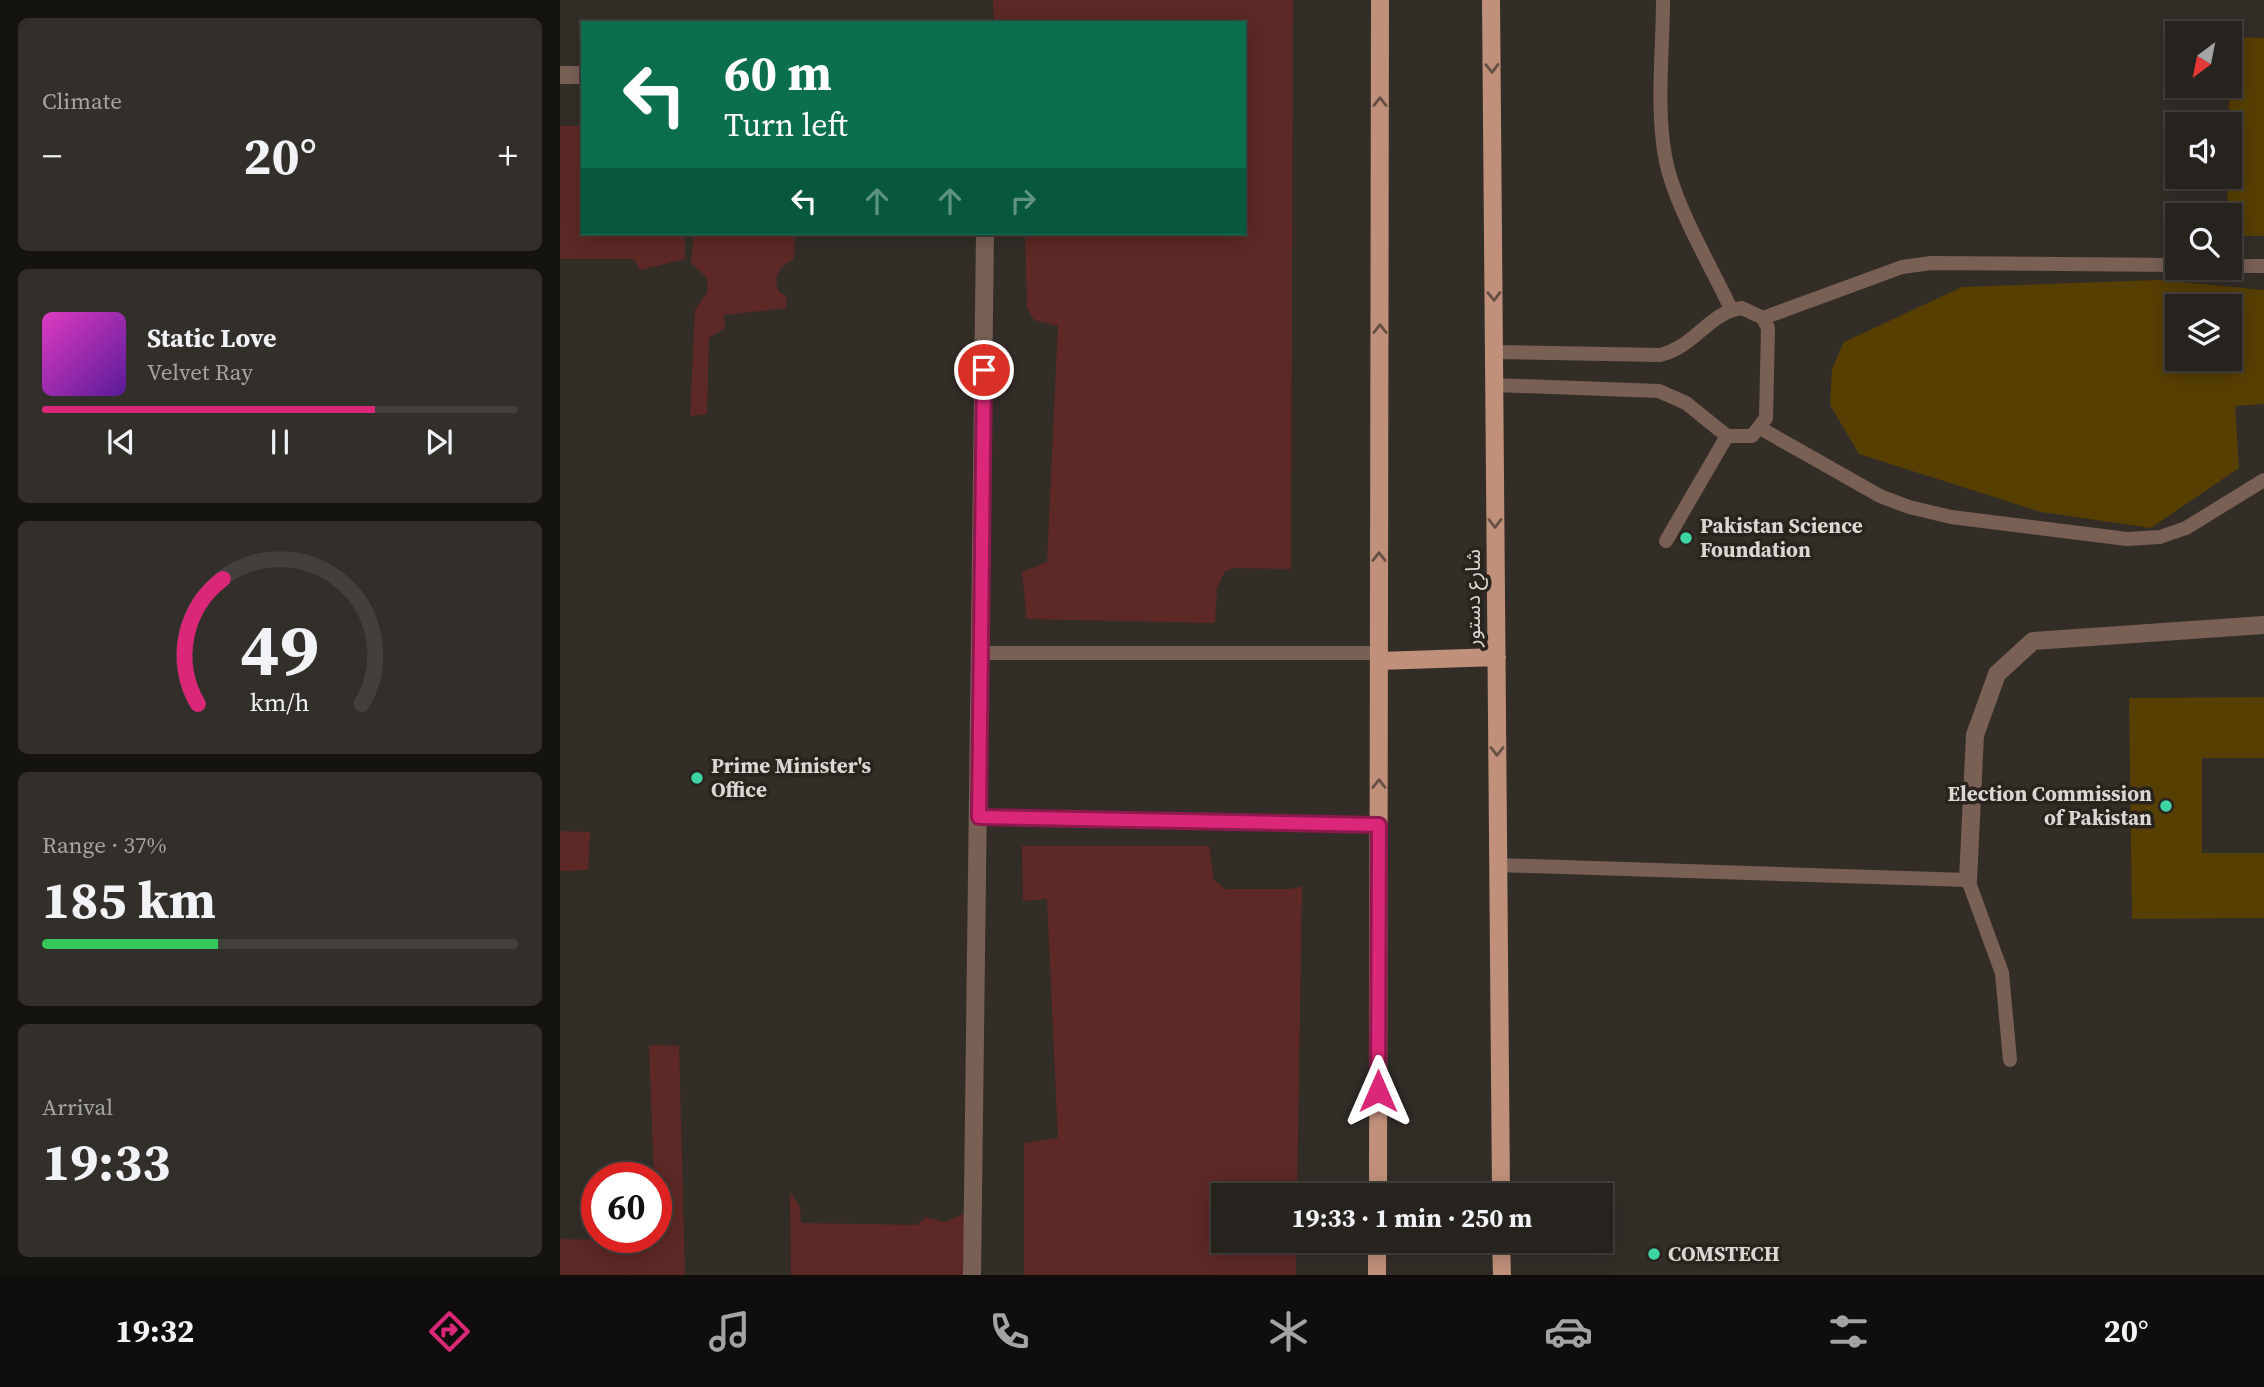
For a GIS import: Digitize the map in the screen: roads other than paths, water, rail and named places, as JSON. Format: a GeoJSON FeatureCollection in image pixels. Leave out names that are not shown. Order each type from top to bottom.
{"type":"FeatureCollection","features":[{"type":"Feature","properties":{"kind":"main road"},"geometry":{"type":"LineString","coordinates":[[1378,1183],[1380,0]]}},
{"type":"Feature","properties":{"kind":"main road","name":"شارع دستور"},"geometry":{"type":"LineString","coordinates":[[1491,0],[1501,1183]]}},
{"type":"Feature","properties":{"kind":"main road"},"geometry":{"type":"LineString","coordinates":[[1379,657],[1496,657]]}},
{"type":"Feature","properties":{"kind":"main road"},"geometry":{"type":"LineString","coordinates":[[1377,1253],[1377,1275]]}},
{"type":"Feature","properties":{"kind":"main road"},"geometry":{"type":"LineString","coordinates":[[1501,1253],[1502,1275]]}},
{"type":"Feature","properties":{"kind":"street"},"geometry":{"type":"LineString","coordinates":[[560,75],[581,75]]}},
{"type":"Feature","properties":{"kind":"street"},"geometry":{"type":"LineString","coordinates":[[971,1275],[985,235]]}},
{"type":"Feature","properties":{"kind":"street"},"geometry":{"type":"LineString","coordinates":[[1968,880],[1975,735],[1997,674],[2034,641],[2264,625]]}},
{"type":"Feature","properties":{"kind":"lane"},"geometry":{"type":"LineString","coordinates":[[1663,0],[1661,128],[1665,157],[1673,185],[1731,309]]}},
{"type":"Feature","properties":{"kind":"lane"},"geometry":{"type":"LineString","coordinates":[[1763,318],[1902,267],[1931,263],[2165,265]]}},
{"type":"Feature","properties":{"kind":"lane"},"geometry":{"type":"LineString","coordinates":[[2242,266],[2264,266]]}},
{"type":"Feature","properties":{"kind":"lane"},"geometry":{"type":"LineString","coordinates":[[1494,352],[1660,355],[1685,346],[1731,309],[1753,310],[1763,318],[1768,328],[1766,418],[1752,436],[1727,436],[1686,403],[1659,391],[1494,385]]}},
{"type":"Feature","properties":{"kind":"lane"},"geometry":{"type":"LineString","coordinates":[[1760,428],[1880,496],[1909,507],[1951,517],[2127,539],[2160,537],[2186,527],[2264,480]]}},
{"type":"Feature","properties":{"kind":"lane"},"geometry":{"type":"LineString","coordinates":[[1666,541],[1727,436]]}},
{"type":"Feature","properties":{"kind":"lane"},"geometry":{"type":"LineString","coordinates":[[981,653],[1379,657]]}},
{"type":"Feature","properties":{"kind":"lane"},"geometry":{"type":"LineString","coordinates":[[979,817],[1379,825]]}},
{"type":"Feature","properties":{"kind":"lane"},"geometry":{"type":"LineString","coordinates":[[1498,865],[1968,880],[2002,973],[2010,1060]]}},
{"type":"Feature","properties":{"kind":"place","name":"Pakistan Science Foundation"},"geometry":{"type":"Point","coordinates":[1686,538]}},
{"type":"Feature","properties":{"kind":"place","name":"Prime Minister's Office"},"geometry":{"type":"Point","coordinates":[697,778]}},
{"type":"Feature","properties":{"kind":"place","name":"Election Commission of Pakistan"},"geometry":{"type":"Point","coordinates":[2166,806]}},
{"type":"Feature","properties":{"kind":"place","name":"COMSTECH"},"geometry":{"type":"Point","coordinates":[1654,1254]}}]}
